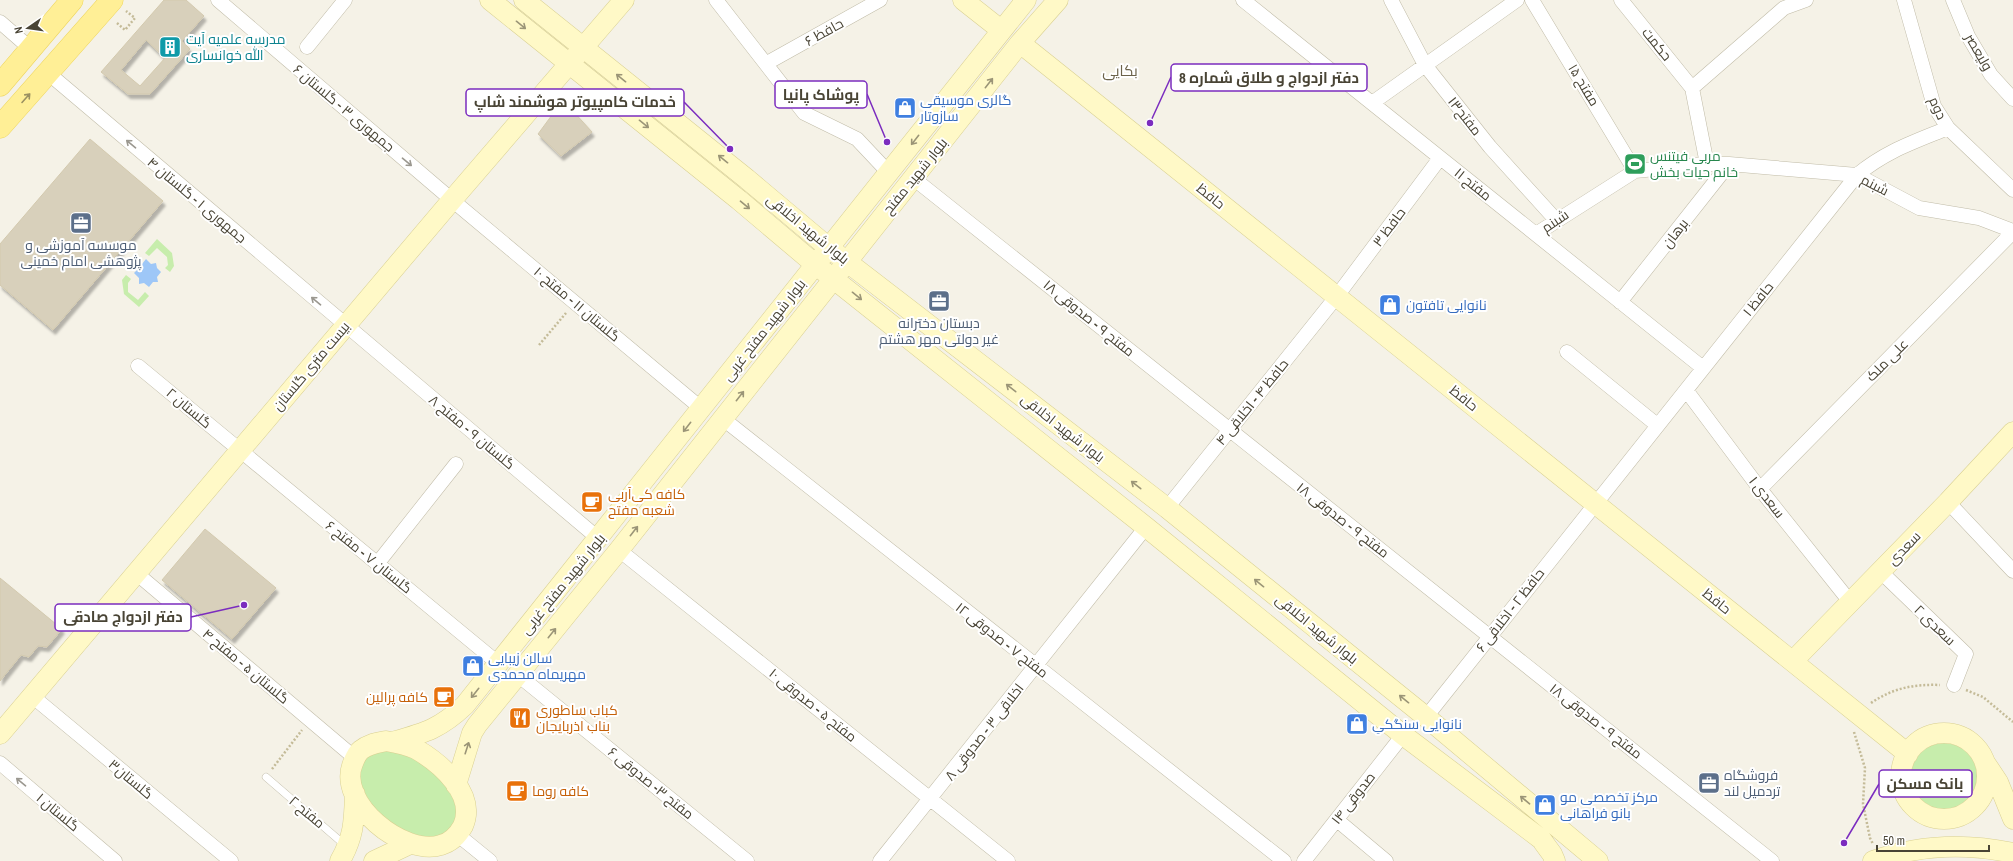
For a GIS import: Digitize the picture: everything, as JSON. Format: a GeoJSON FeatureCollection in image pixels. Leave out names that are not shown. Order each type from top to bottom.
{"type":"FeatureCollection","features":[{"type":"Feature","properties":{"kind":"main road"},"geometry":{"type":"LineString","coordinates":[[0,85],[72,0]]}},
{"type":"Feature","properties":{"kind":"main road"},"geometry":{"type":"LineString","coordinates":[[0,127],[112,0]]}},
{"type":"Feature","properties":{"kind":"main road","name":"بلوار شهید اخلاقی"},"geometry":{"type":"LineString","coordinates":[[490,0],[739,200],[833,278],[1146,527],[1403,735],[1541,839],[1556,859]]}},
{"type":"Feature","properties":{"kind":"main road","name":"بلوار شهید اخلاقی"},"geometry":{"type":"LineString","coordinates":[[524,0],[584,47],[829,248],[1167,508],[1426,717],[1598,861]]}},
{"type":"Feature","properties":{"kind":"main road","name":"بیست متری گلستان"},"geometry":{"type":"LineString","coordinates":[[0,734],[452,200],[624,0]]}},
{"type":"Feature","properties":{"kind":"main road"},"geometry":{"type":"LineString","coordinates":[[963,0],[1001,30]]}},
{"type":"Feature","properties":{"kind":"main road","name":"بلوار شهید مفتح"},"geometry":{"type":"LineString","coordinates":[[816,264],[1026,0]]}},
{"type":"Feature","properties":{"kind":"main road","name":"بلوار شهید مفتح"},"geometry":{"type":"LineString","coordinates":[[833,278],[1020,43],[1058,0]]}},
{"type":"Feature","properties":{"kind":"main road","name":"حافظ"},"geometry":{"type":"LineString","coordinates":[[1020,43],[1908,754]]}},
{"type":"Feature","properties":{"kind":"main road"},"geometry":{"type":"LineString","coordinates":[[849,224],[852,232],[858,236],[866,236]]}},
{"type":"Feature","properties":{"kind":"main road","name":"بلوار شهید مفتح غربی"},"geometry":{"type":"LineString","coordinates":[[392,742],[428,732],[449,720],[465,705],[599,539],[816,264]]}},
{"type":"Feature","properties":{"kind":"main road","name":"بلوار شهید مفتح غربی"},"geometry":{"type":"LineString","coordinates":[[456,785],[472,733],[477,725],[619,550],[833,278]]}},
{"type":"Feature","properties":{"kind":"main road"},"geometry":{"type":"LineString","coordinates":[[796,289],[809,296],[813,303]]}},
{"type":"Feature","properties":{"kind":"main road","name":"سعدی"},"geometry":{"type":"LineString","coordinates":[[1793,661],[1881,572],[2013,432]]}},
{"type":"Feature","properties":{"kind":"main road"},"geometry":{"type":"LineString","coordinates":[[1983,758],[1987,781],[1984,793],[1978,803],[1969,811],[1959,816],[1948,819],[1936,818],[1925,814],[1915,808],[1903,788],[1901,776],[1903,764],[1915,745],[1924,738],[1935,734],[1947,733],[1958,736],[1977,748],[1998,782],[2013,820]]}},
{"type":"Feature","properties":{"kind":"main road"},"geometry":{"type":"LineString","coordinates":[[386,741],[392,742],[415,749],[434,761],[443,768],[456,785],[465,803],[465,821],[458,835],[446,844],[430,848],[410,844],[390,835],[373,820],[359,803],[352,785],[351,767],[359,750],[370,745],[386,741]]}},
{"type":"Feature","properties":{"kind":"main road"},"geometry":{"type":"LineString","coordinates":[[344,854],[354,826],[355,794]]}},
{"type":"Feature","properties":{"kind":"main road"},"geometry":{"type":"LineString","coordinates":[[1568,836],[1580,852],[1582,861]]}},
{"type":"Feature","properties":{"kind":"main road"},"geometry":{"type":"LineString","coordinates":[[374,861],[410,844]]}},
{"type":"Feature","properties":{"kind":"main road"},"geometry":{"type":"LineString","coordinates":[[1903,861],[1915,852],[1936,847]]}},
{"type":"Feature","properties":{"kind":"main road"},"geometry":{"type":"LineString","coordinates":[[1877,860],[1903,851],[1936,847],[1992,849],[2013,853]]}},
{"type":"Feature","properties":{"kind":"street","name":"جمهوری ۳ - گلستان ۶"},"geometry":{"type":"LineString","coordinates":[[218,0],[452,200]]}},
{"type":"Feature","properties":{"kind":"street"},"geometry":{"type":"LineString","coordinates":[[307,47],[345,0]]}},
{"type":"Feature","properties":{"kind":"street"},"geometry":{"type":"LineString","coordinates":[[716,0],[767,63],[804,113],[857,139],[889,173]]}},
{"type":"Feature","properties":{"kind":"street","name":"حافظ ۶"},"geometry":{"type":"LineString","coordinates":[[767,63],[880,0]]}},
{"type":"Feature","properties":{"kind":"street","name":"مفتح ۱۱"},"geometry":{"type":"LineString","coordinates":[[1243,0],[1703,368]]}},
{"type":"Feature","properties":{"kind":"street","name":"مفتح۱۳"},"geometry":{"type":"LineString","coordinates":[[1391,0],[1425,65],[1490,147],[1556,220]]}},
{"type":"Feature","properties":{"kind":"street"},"geometry":{"type":"LineString","coordinates":[[1372,103],[1517,0]]}},
{"type":"Feature","properties":{"kind":"street","name":"مفتح ۱۵"},"geometry":{"type":"LineString","coordinates":[[1532,0],[1635,170]]}},
{"type":"Feature","properties":{"kind":"street","name":"حکمت"},"geometry":{"type":"LineString","coordinates":[[1621,0],[1692,88]]}},
{"type":"Feature","properties":{"kind":"street"},"geometry":{"type":"LineString","coordinates":[[1706,164],[1692,88],[1782,4],[1806,0]]}},
{"type":"Feature","properties":{"kind":"street","name":"دوم"},"geometry":{"type":"LineString","coordinates":[[1904,0],[1934,106],[1948,128],[2013,190]]}},
{"type":"Feature","properties":{"kind":"street","name":"ولیعصر"},"geometry":{"type":"LineString","coordinates":[[1953,0],[1968,36],[1991,75],[2013,99]]}},
{"type":"Feature","properties":{"kind":"street"},"geometry":{"type":"LineString","coordinates":[[0,22],[31,48]]}},
{"type":"Feature","properties":{"kind":"street","name":"جمهوری ۱ - گلستان ۴"},"geometry":{"type":"LineString","coordinates":[[48,73],[345,326]]}},
{"type":"Feature","properties":{"kind":"street","name":"حافظ ۱"},"geometry":{"type":"LineString","coordinates":[[1595,503],[1858,175],[1874,161],[1894,150],[1948,128]]}},
{"type":"Feature","properties":{"kind":"street","name":"حافظ ۳"},"geometry":{"type":"LineString","coordinates":[[1337,296],[1440,158]]}},
{"type":"Feature","properties":{"kind":"street","name":"شبنم"},"geometry":{"type":"LineString","coordinates":[[1536,234],[1635,170],[1706,164],[1729,164],[1858,175],[1919,208],[1978,218],[2013,232]]}},
{"type":"Feature","properties":{"kind":"street","name":"برهان"},"geometry":{"type":"LineString","coordinates":[[1620,302],[1729,164]]}},
{"type":"Feature","properties":{"kind":"street","name":"مفتح ۹ - صدوقی ۱۸"},"geometry":{"type":"LineString","coordinates":[[913,178],[1772,861]]}},
{"type":"Feature","properties":{"kind":"street","name":"گلستان ۱۱ - مفتح ۱۰"},"geometry":{"type":"LineString","coordinates":[[452,200],[575,301],[702,409]]}},
{"type":"Feature","properties":{"kind":"street","name":"علی ملک"},"geometry":{"type":"LineString","coordinates":[[1760,488],[2013,232]]}},
{"type":"Feature","properties":{"kind":"street","name":"حافظ ۴ - اخلاقی ۴"},"geometry":{"type":"LineString","coordinates":[[1167,508],[1337,296]]}},
{"type":"Feature","properties":{"kind":"street","name":"گلستان ۹ - مفتح ۸"},"geometry":{"type":"LineString","coordinates":[[345,326],[599,539]]}},
{"type":"Feature","properties":{"kind":"street"},"geometry":{"type":"LineString","coordinates":[[1567,352],[1657,425]]}},
{"type":"Feature","properties":{"kind":"street","name":"گلستان ۲"},"geometry":{"type":"LineString","coordinates":[[138,366],[240,451]]}},
{"type":"Feature","properties":{"kind":"street","name":"سعدی ۱"},"geometry":{"type":"LineString","coordinates":[[1686,390],[1760,488],[1851,603]]}},
{"type":"Feature","properties":{"kind":"street","name":"مفتح ۷ - صدوقی ۱۲"},"geometry":{"type":"LineString","coordinates":[[722,418],[1035,667],[1284,861]]}},
{"type":"Feature","properties":{"kind":"street","name":"گلستان ۷ - مفتح ۶"},"geometry":{"type":"LineString","coordinates":[[240,451],[499,664]]}},
{"type":"Feature","properties":{"kind":"street"},"geometry":{"type":"LineString","coordinates":[[377,564],[456,464]]}},
{"type":"Feature","properties":{"kind":"street"},"geometry":{"type":"LineString","coordinates":[[1948,502],[2013,571]]}},
{"type":"Feature","properties":{"kind":"street","name":"حافظ ۲ - اخلاقی ۶"},"geometry":{"type":"LineString","coordinates":[[1426,717],[1595,503]]}},
{"type":"Feature","properties":{"kind":"street","name":"اخلاقی ۳ - صدوقی ۸"},"geometry":{"type":"LineString","coordinates":[[880,861],[1146,527]]}},
{"type":"Feature","properties":{"kind":"street","name":"مفتح ۵ - صدوقی ۱۰"},"geometry":{"type":"LineString","coordinates":[[619,550],[1008,861]]}},
{"type":"Feature","properties":{"kind":"street","name":"سعدی ۲"},"geometry":{"type":"LineString","coordinates":[[1881,572],[1966,654],[1954,685]]}},
{"type":"Feature","properties":{"kind":"street","name":"گلستان ۵ - مفتح ۴"},"geometry":{"type":"LineString","coordinates":[[136,573],[355,758]]}},
{"type":"Feature","properties":{"kind":"street","name":"مفتح ۳- صدوقی ۶"},"geometry":{"type":"LineString","coordinates":[[518,675],[747,861]]}},
{"type":"Feature","properties":{"kind":"street","name":"گلستان۳"},"geometry":{"type":"LineString","coordinates":[[32,696],[231,861]]}},
{"type":"Feature","properties":{"kind":"street","name":"صدوقی ۱۴"},"geometry":{"type":"LineString","coordinates":[[1304,861],[1403,735]]}},
{"type":"Feature","properties":{"kind":"street","name":"گلستان ۱"},"geometry":{"type":"LineString","coordinates":[[0,764],[115,861]]}},
{"type":"Feature","properties":{"kind":"street"},"geometry":{"type":"LineString","coordinates":[[1337,820],[1386,861]]}},
{"type":"Feature","properties":{"kind":"street"},"geometry":{"type":"LineString","coordinates":[[458,835],[490,861]]}},
{"type":"Feature","properties":{"kind":"lane","name":"مفتح ۲"},"geometry":{"type":"LineString","coordinates":[[266,777],[344,854]]}},
{"type":"Feature","properties":{"kind":"path"},"geometry":{"type":"LineString","coordinates":[[125,30],[135,18]]}},
{"type":"Feature","properties":{"kind":"path"},"geometry":{"type":"LineString","coordinates":[[539,345],[575,301]]}},
{"type":"Feature","properties":{"kind":"path"},"geometry":{"type":"LineString","coordinates":[[1877,860],[1870,838],[1863,804],[1865,768],[1854,735],[1856,713],[1885,694],[1911,686],[1954,685],[1983,697],[2013,722]]}},
{"type":"Feature","properties":{"kind":"path"},"geometry":{"type":"LineString","coordinates":[[266,777],[310,720]]}},
{"type":"Feature","properties":{"kind":"green space"},"geometry":{"type":"Polygon","coordinates":[[[157,239],[172,253],[174,266],[170,272],[165,268],[168,265],[167,257],[157,248],[149,256],[145,253],[157,239]]]}},
{"type":"Feature","properties":{"kind":"green space"},"geometry":{"type":"Polygon","coordinates":[[[126,275],[131,279],[128,283],[128,292],[138,300],[145,292],[149,296],[139,307],[124,294],[122,280],[126,275]]]}},
{"type":"Feature","properties":{"kind":"green space"},"geometry":{"type":"Polygon","coordinates":[[[1944,743],[1957,746],[1967,753],[1974,763],[1977,776],[1974,789],[1967,799],[1957,806],[1944,809],[1931,806],[1921,799],[1914,789],[1911,776],[1914,763],[1921,753],[1931,746],[1944,743]]]}},
{"type":"Feature","properties":{"kind":"green space"},"geometry":{"type":"Polygon","coordinates":[[[379,748],[412,755],[452,789],[459,821],[439,840],[396,830],[361,795],[359,761],[379,748]]]}},
{"type":"Feature","properties":{"kind":"water"},"geometry":{"type":"Polygon","coordinates":[[[146,259],[151,264],[156,263],[157,268],[161,272],[157,277],[158,282],[153,282],[149,287],[144,283],[139,284],[139,278],[134,273],[138,269],[138,264],[142,264],[146,259]]]}},
{"type":"Feature","properties":{"kind":"building","name":"مدرسه علمیه آیت الله خوانساری"},"geometry":{"type":"Polygon","coordinates":[[[164,0],[186,0],[204,16],[182,41],[190,49],[150,94],[128,94],[101,72],[164,0]],[[146,40],[121,70],[140,86],[165,58],[146,40]]]}},
{"type":"Feature","properties":{"kind":"building"},"geometry":{"type":"Polygon","coordinates":[[[563,100],[592,132],[561,156],[538,134],[563,100]]]}},
{"type":"Feature","properties":{"kind":"building","name":"موسسه آموزشی و پژوهشی امام خمینی"},"geometry":{"type":"Polygon","coordinates":[[[90,139],[163,201],[53,330],[0,285],[0,244],[90,139]]]}},
{"type":"Feature","properties":{"kind":"building"},"geometry":{"type":"Polygon","coordinates":[[[205,529],[276,588],[232,639],[162,580],[205,529]]]}},
{"type":"Feature","properties":{"kind":"building"},"geometry":{"type":"Polygon","coordinates":[[[0,578],[62,629],[47,647],[38,646],[29,657],[21,655],[0,681],[0,578]]]}},
{"type":"Feature","properties":{"kind":"place","name":"مدرسه علمیه آیت الله خوانساری"},"geometry":{"type":"Point","coordinates":[170,47]}},
{"type":"Feature","properties":{"kind":"place","name":"گالری موسیقی سازوتار"},"geometry":{"type":"Point","coordinates":[905,108]}},
{"type":"Feature","properties":{"kind":"place","name":"دفتر ازدواج و طلاق شماره 8"},"geometry":{"type":"Point","coordinates":[1150,123]}},
{"type":"Feature","properties":{"kind":"place","name":"پوشاک پانیا"},"geometry":{"type":"Point","coordinates":[887,142]}},
{"type":"Feature","properties":{"kind":"place","name":"خدمات کامپیوتر هوشمند شاپ"},"geometry":{"type":"Point","coordinates":[730,149]}},
{"type":"Feature","properties":{"kind":"place","name":"مربی فیتنس خانم حیات بخش"},"geometry":{"type":"Point","coordinates":[1635,164]}},
{"type":"Feature","properties":{"kind":"place","name":"موسسه آموزشی و پژوهشی امام خمینی"},"geometry":{"type":"Point","coordinates":[81,223]}},
{"type":"Feature","properties":{"kind":"place","name":"دبستان دخترانه غیر دولتی مهر هشتم"},"geometry":{"type":"Point","coordinates":[939,301]}},
{"type":"Feature","properties":{"kind":"place","name":"نانوایی تافتون"},"geometry":{"type":"Point","coordinates":[1390,305]}},
{"type":"Feature","properties":{"kind":"place","name":"کافه کی‌آربی شعبه مفتح"},"geometry":{"type":"Point","coordinates":[592,502]}},
{"type":"Feature","properties":{"kind":"place","name":"دفتر ازدواج صادقی"},"geometry":{"type":"Point","coordinates":[244,605]}},
{"type":"Feature","properties":{"kind":"place","name":"سالن زیبایی مهریماه محمدی"},"geometry":{"type":"Point","coordinates":[473,666]}},
{"type":"Feature","properties":{"kind":"place","name":"کافه پرالین"},"geometry":{"type":"Point","coordinates":[444,697]}},
{"type":"Feature","properties":{"kind":"place","name":"کباب ساطوری بناب اذربایجان"},"geometry":{"type":"Point","coordinates":[520,718]}},
{"type":"Feature","properties":{"kind":"place","name":"نانوایی سنگکیِ"},"geometry":{"type":"Point","coordinates":[1357,724]}},
{"type":"Feature","properties":{"kind":"place","name":"فروشگاه تردمیل لند"},"geometry":{"type":"Point","coordinates":[1709,783]}},
{"type":"Feature","properties":{"kind":"place","name":"کافه روما"},"geometry":{"type":"Point","coordinates":[517,791]}},
{"type":"Feature","properties":{"kind":"place","name":"مرکز تخصصی مو بانو فراهانی"},"geometry":{"type":"Point","coordinates":[1545,805]}},
{"type":"Feature","properties":{"kind":"place","name":"بانک مسکن"},"geometry":{"type":"Point","coordinates":[1844,843]}},
{"type":"Feature","properties":{"kind":"district","name":"بکایی"},"geometry":{"type":"Point","coordinates":[1120,71]}}]}
